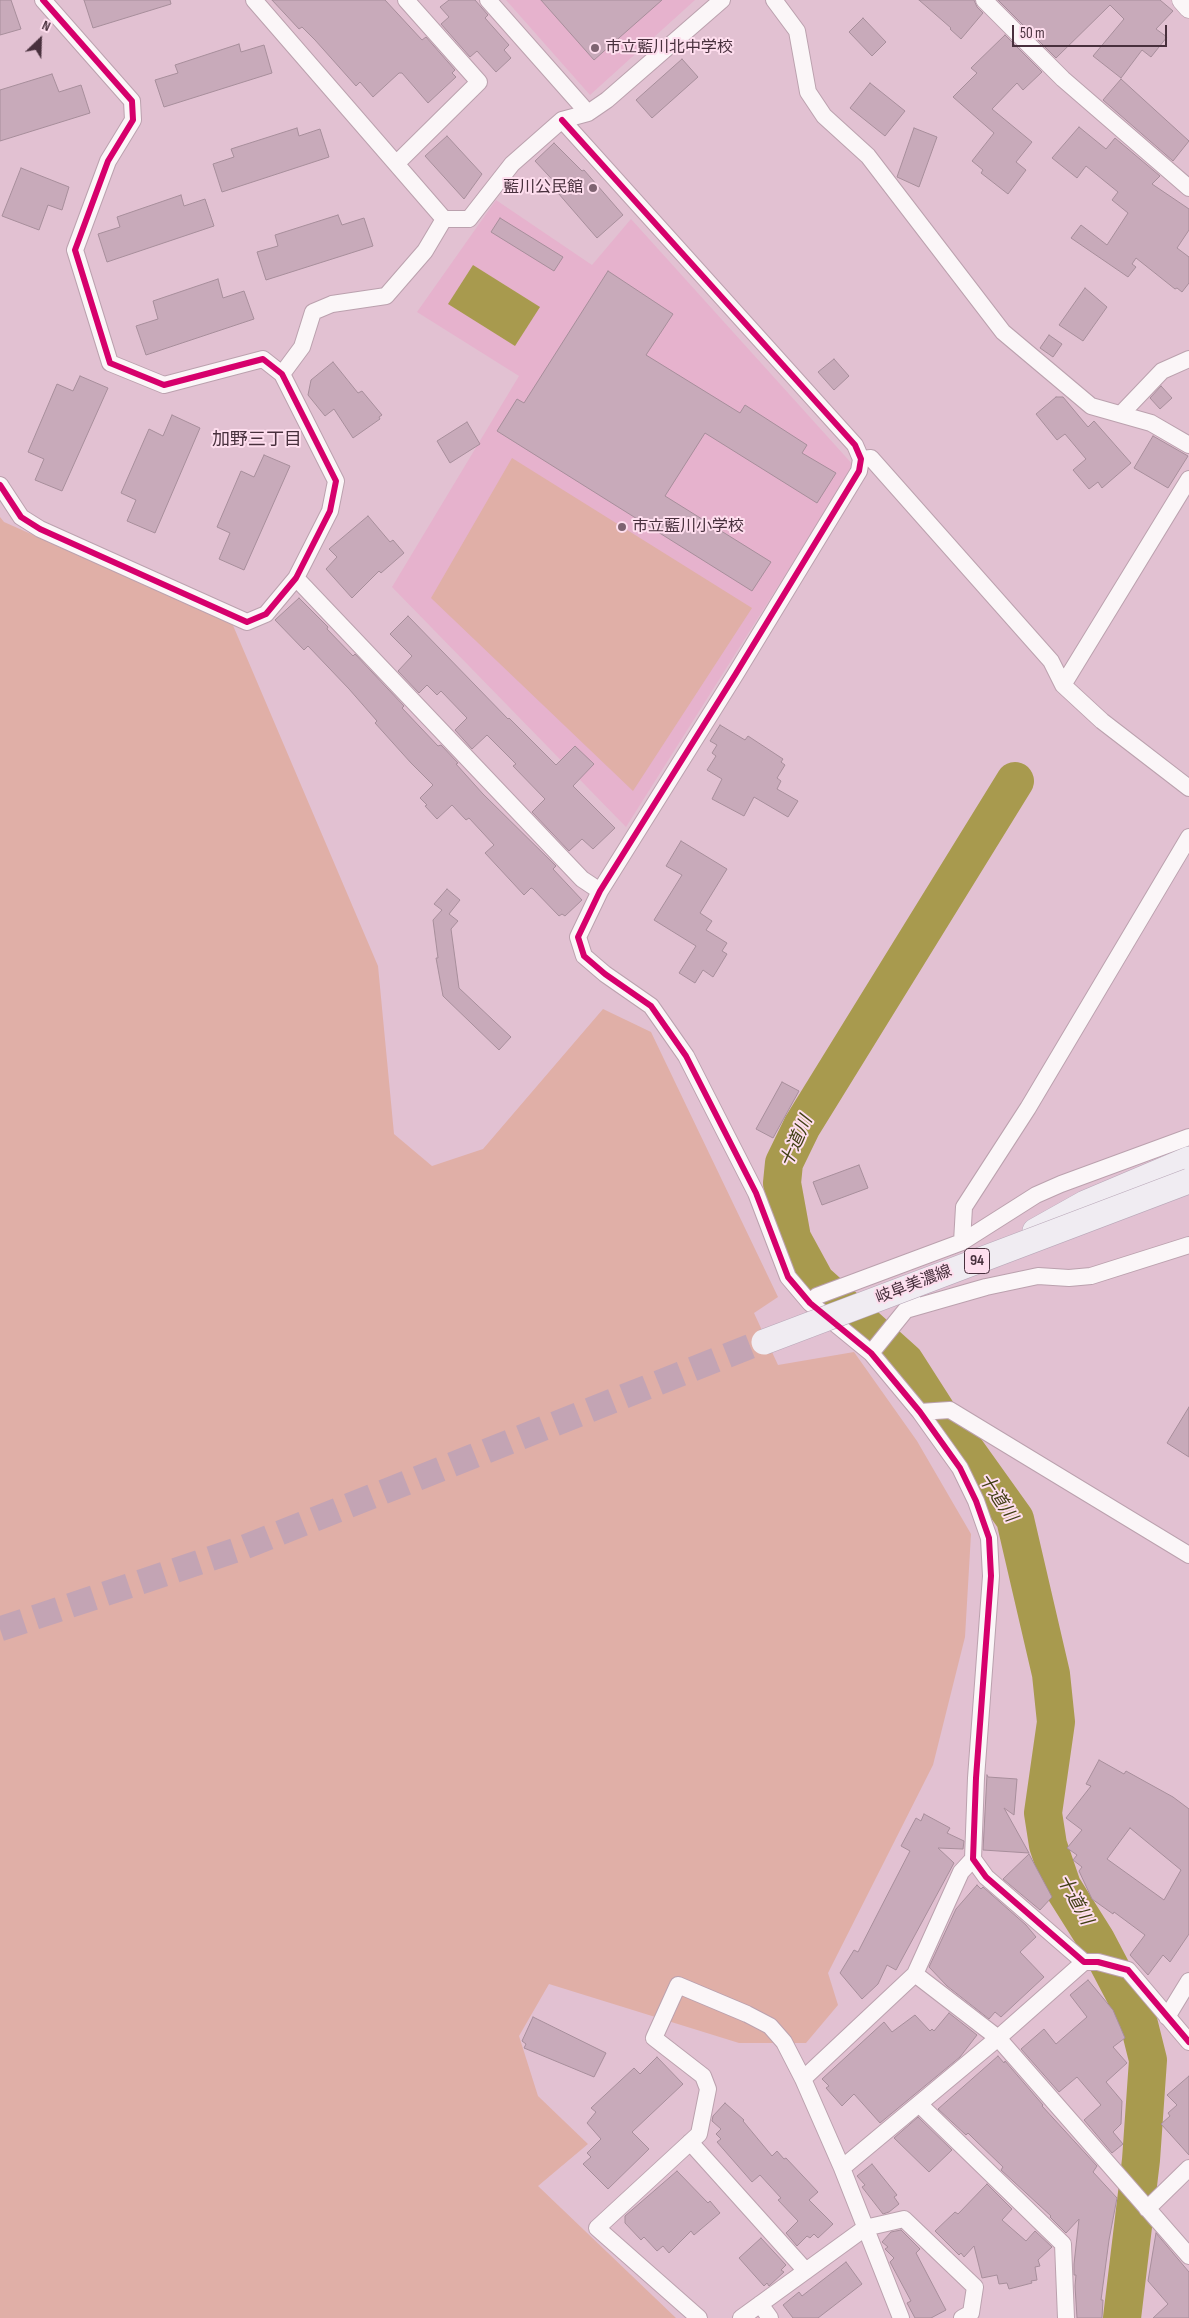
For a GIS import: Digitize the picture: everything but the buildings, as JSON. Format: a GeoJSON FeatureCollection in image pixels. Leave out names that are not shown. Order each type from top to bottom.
{"type":"FeatureCollection","features":[{"type":"Feature","properties":{"kind":"main road","name":"94"},"geometry":{"type":"LineString","coordinates":[[989,1257],[1085,1204],[1189,1159]]}},
{"type":"Feature","properties":{"kind":"main road","name":"岐阜美濃線"},"geometry":{"type":"LineString","coordinates":[[757,1344],[1189,1181]]}},
{"type":"Feature","properties":{"kind":"street"},"geometry":{"type":"LineString","coordinates":[[0,485],[21,517],[40,529],[247,622],[266,614],[296,578],[330,511],[336,481],[282,374],[263,359],[164,385],[110,362],[75,250],[108,161],[133,120],[132,101],[43,0]]}},
{"type":"Feature","properties":{"kind":"street"},"geometry":{"type":"LineString","coordinates":[[254,0],[444,219],[469,219],[512,164],[562,120],[588,113],[607,100],[722,0]]}},
{"type":"Feature","properties":{"kind":"street"},"geometry":{"type":"LineString","coordinates":[[397,163],[479,82],[406,0]]}},
{"type":"Feature","properties":{"kind":"street"},"geometry":{"type":"LineString","coordinates":[[488,0],[588,113]]}},
{"type":"Feature","properties":{"kind":"street"},"geometry":{"type":"LineString","coordinates":[[774,0],[797,31],[808,92],[824,116],[868,156],[1003,332],[1091,406],[1151,423],[1189,445]]}},
{"type":"Feature","properties":{"kind":"street"},"geometry":{"type":"LineString","coordinates":[[984,0],[1063,79],[1189,188]]}},
{"type":"Feature","properties":{"kind":"street"},"geometry":{"type":"LineString","coordinates":[[1182,0],[1189,8]]}},
{"type":"Feature","properties":{"kind":"street"},"geometry":{"type":"LineString","coordinates":[[562,120],[854,445],[861,458],[859,470],[854,479],[735,675],[600,891],[578,937],[584,956],[605,974],[651,1006],[686,1056],[756,1193],[788,1277],[810,1303],[877,1345],[929,1412],[976,1501],[988,1538],[991,1576],[976,1778],[973,1859],[986,1877],[1091,1962],[1128,1970],[1189,2042]]}},
{"type":"Feature","properties":{"kind":"street"},"geometry":{"type":"LineString","coordinates":[[282,374],[302,347],[313,312],[332,304],[386,296],[425,251],[444,219]]}},
{"type":"Feature","properties":{"kind":"street"},"geometry":{"type":"LineString","coordinates":[[1121,414],[1162,371],[1189,359]]}},
{"type":"Feature","properties":{"kind":"street"},"geometry":{"type":"LineString","coordinates":[[861,458],[871,458],[1051,661],[1063,685],[1102,722],[1189,788]]}},
{"type":"Feature","properties":{"kind":"street"},"geometry":{"type":"LineString","coordinates":[[1063,685],[1189,479]]}},
{"type":"Feature","properties":{"kind":"street"},"geometry":{"type":"LineString","coordinates":[[296,578],[582,879],[600,891]]}},
{"type":"Feature","properties":{"kind":"street"},"geometry":{"type":"LineString","coordinates":[[962,1242],[964,1207],[1028,1108],[1189,837]]}},
{"type":"Feature","properties":{"kind":"street"},"geometry":{"type":"LineString","coordinates":[[810,1303],[817,1296],[962,1242],[1036,1195],[1189,1137]]}},
{"type":"Feature","properties":{"kind":"street"},"geometry":{"type":"LineString","coordinates":[[909,1309],[986,1287],[1038,1276],[1068,1278],[1091,1276],[1189,1245]]}},
{"type":"Feature","properties":{"kind":"street"},"geometry":{"type":"LineString","coordinates":[[877,1345],[909,1309],[944,1248]]}},
{"type":"Feature","properties":{"kind":"street"},"geometry":{"type":"LineString","coordinates":[[929,1412],[950,1410],[1033,1462],[1187,1550]]}},
{"type":"Feature","properties":{"kind":"street"},"geometry":{"type":"LineString","coordinates":[[803,2079],[915,1974],[961,1872],[973,1859]]}},
{"type":"Feature","properties":{"kind":"street"},"geometry":{"type":"LineString","coordinates":[[842,2168],[1091,1962]]}},
{"type":"Feature","properties":{"kind":"street"},"geometry":{"type":"LineString","coordinates":[[915,1974],[998,2038],[1189,2256]]}},
{"type":"Feature","properties":{"kind":"street"},"geometry":{"type":"LineString","coordinates":[[1167,2017],[1189,1981]]}},
{"type":"Feature","properties":{"kind":"street"},"geometry":{"type":"LineString","coordinates":[[699,2318],[597,2228],[699,2134],[708,2089],[703,2076],[654,2038],[678,1985],[747,2014],[770,2026],[784,2042],[803,2079],[842,2168],[901,2318]]}},
{"type":"Feature","properties":{"kind":"street"},"geometry":{"type":"LineString","coordinates":[[919,2104],[1063,2244],[1066,2318]]}},
{"type":"Feature","properties":{"kind":"street"},"geometry":{"type":"LineString","coordinates":[[690,2142],[806,2271]]}},
{"type":"Feature","properties":{"kind":"street"},"geometry":{"type":"LineString","coordinates":[[1147,2209],[1189,2168]]}},
{"type":"Feature","properties":{"kind":"street"},"geometry":{"type":"LineString","coordinates":[[741,2318],[865,2228],[904,2219],[975,2287],[972,2313],[962,2318]]}},
{"type":"Feature","properties":{"kind":"street"},"geometry":{"type":"LineString","coordinates":[[760,2304],[770,2318]]}},
{"type":"Feature","properties":{"kind":"shaded area","name":"市立藍川北中学校"},"geometry":{"type":"Polygon","coordinates":[[[506,0],[695,0],[590,95],[506,0]]]}},
{"type":"Feature","properties":{"kind":"shaded area","name":"市立藍川小学校"},"geometry":{"type":"Polygon","coordinates":[[[496,200],[592,265],[631,219],[854,466],[626,827],[392,587],[519,376],[417,312],[496,200]]]}},
{"type":"Feature","properties":{"kind":"shaded area"},"geometry":{"type":"Polygon","coordinates":[[[473,265],[540,307],[515,346],[448,304],[473,265]]]}},
{"type":"Feature","properties":{"kind":"shaded area"},"geometry":{"type":"Polygon","coordinates":[[[512,458],[752,608],[633,791],[431,598],[512,458]]]}},
{"type":"Feature","properties":{"kind":"shaded area"},"geometry":{"type":"Polygon","coordinates":[[[0,517],[4,522],[232,623],[378,966],[394,1134],[432,1166],[483,1149],[603,1009],[651,1032],[778,1297],[754,1313],[778,1365],[854,1352],[917,1441],[971,1534],[965,1637],[933,1765],[828,1973],[838,2005],[806,2043],[739,2043],[549,1984],[519,2036],[538,2096],[588,2144],[538,2186],[676,2318],[0,2318],[0,517]]]}},
{"type":"Feature","properties":{"kind":"waterway","name":"十道川"},"geometry":{"type":"LineString","coordinates":[[1015,781],[802,1126],[784,1163],[782,1183],[792,1238],[816,1282],[905,1362],[944,1423],[950,1428],[1015,1519],[1051,1674],[1056,1722],[1043,1813],[1048,1845],[1062,1886],[1096,1940],[1138,2020],[1148,2060],[1141,2160],[1122,2318]]}},
{"type":"Feature","properties":{"kind":"tunnel"},"geometry":{"type":"LineString","coordinates":[[0,1629],[242,1548],[751,1346]]}},
{"type":"Feature","properties":{"kind":"cycle path"},"geometry":{"type":"LineString","coordinates":[[0,485],[21,517],[40,529],[247,622],[266,614],[296,578],[330,511],[336,481],[282,374],[263,359],[164,385],[110,363],[75,250],[108,161],[133,120],[132,101],[43,0]]}},
{"type":"Feature","properties":{"kind":"cycle path"},"geometry":{"type":"LineString","coordinates":[[562,120],[855,445],[861,459],[859,471],[735,675],[600,891],[578,937],[584,956],[605,974],[651,1006],[686,1056],[756,1193],[788,1277],[810,1303],[871,1353],[920,1412],[960,1468],[976,1501],[989,1538],[991,1576],[976,1778],[973,1859],[986,1877],[1084,1962],[1098,1962],[1128,1970],[1189,2042]]}},
{"type":"Feature","properties":{"kind":"place","name":"市立藍川北中学校"},"geometry":{"type":"Point","coordinates":[595,48]}},
{"type":"Feature","properties":{"kind":"place","name":"藍川公民館"},"geometry":{"type":"Point","coordinates":[593,188]}},
{"type":"Feature","properties":{"kind":"place","name":"市立藍川小学校"},"geometry":{"type":"Point","coordinates":[622,527]}},
{"type":"Feature","properties":{"kind":"district","name":"加野三丁目"},"geometry":{"type":"Point","coordinates":[257,440]}}]}
